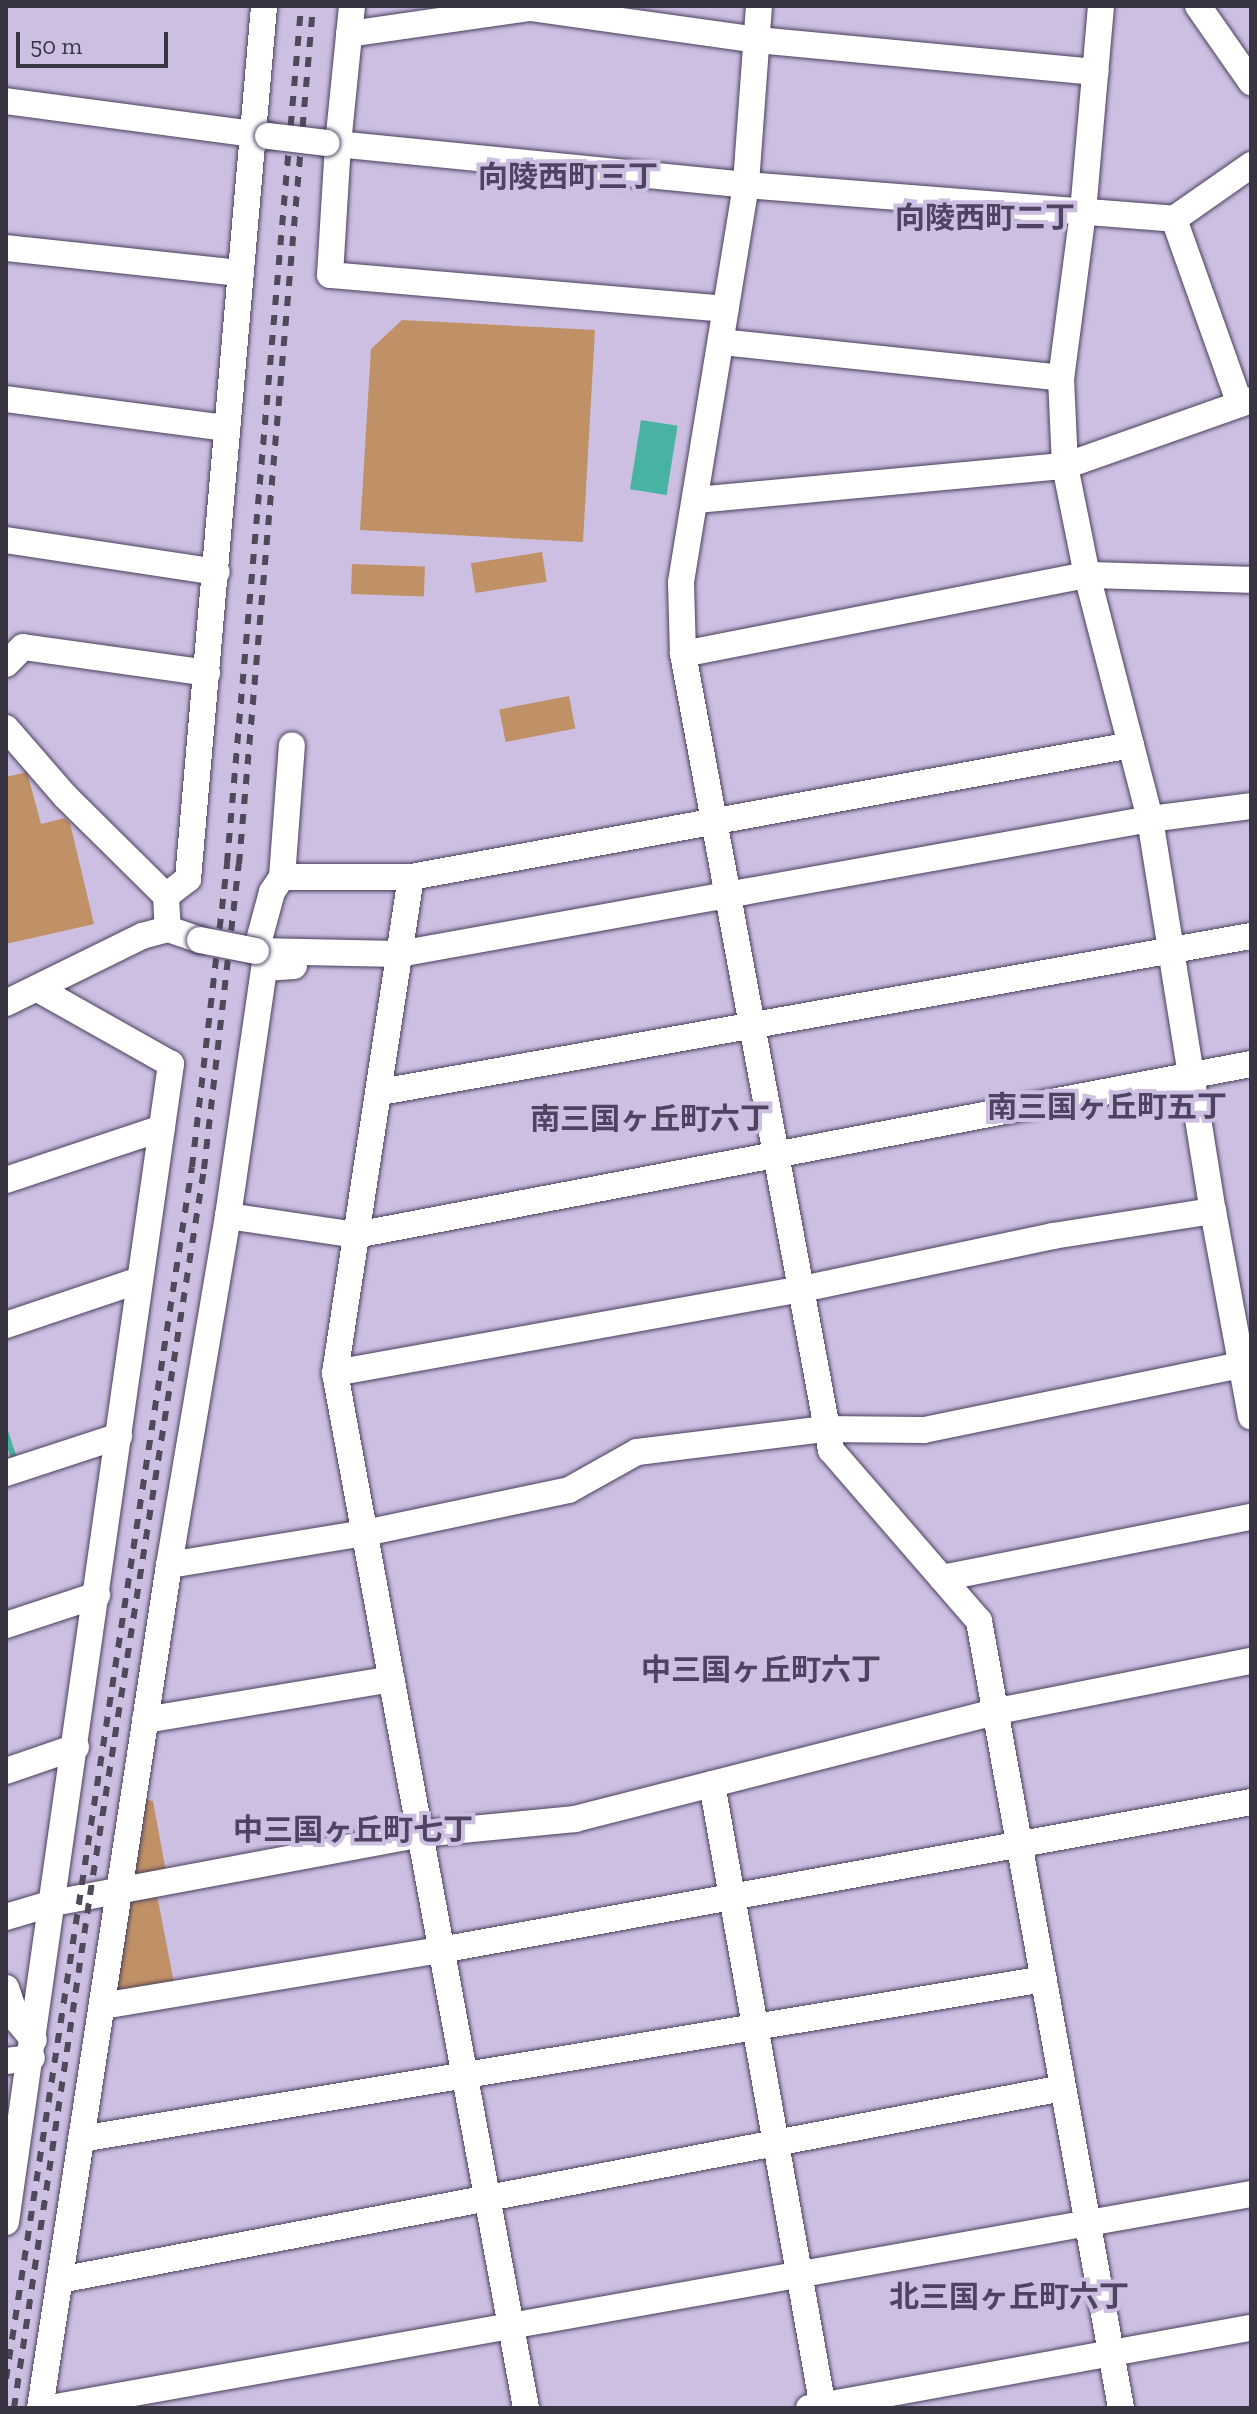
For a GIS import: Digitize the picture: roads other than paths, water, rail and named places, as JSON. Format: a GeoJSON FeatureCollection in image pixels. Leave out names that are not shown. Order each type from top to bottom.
{"type":"FeatureCollection","features":[{"type":"Feature","properties":{"kind":"street"},"geometry":{"type":"LineString","coordinates":[[166,896],[188,879],[241,273],[260,135],[264,6]]}},
{"type":"Feature","properties":{"kind":"street"},"geometry":{"type":"LineString","coordinates":[[352,6],[332,144],[330,275],[726,309]]}},
{"type":"Feature","properties":{"kind":"street"},"geometry":{"type":"LineString","coordinates":[[759,6],[746,185],[681,583],[683,654],[802,1289],[824,1429],[831,1450],[979,1621],[998,1711],[1121,2408]]}},
{"type":"Feature","properties":{"kind":"street"},"geometry":{"type":"LineString","coordinates":[[1101,6],[1083,212],[1061,378],[1065,466],[1087,575],[1150,819],[1213,1211],[1247,1364],[1251,1417]]}},
{"type":"Feature","properties":{"kind":"street"},"geometry":{"type":"LineString","coordinates":[[1198,6],[1251,82]]}},
{"type":"Feature","properties":{"kind":"street"},"geometry":{"type":"LineString","coordinates":[[349,34],[530,8],[757,40],[1095,72]]}},
{"type":"Feature","properties":{"kind":"street"},"geometry":{"type":"LineString","coordinates":[[6,101],[332,144],[746,185],[1174,219],[1251,165]]}},
{"type":"Feature","properties":{"kind":"street"},"geometry":{"type":"LineString","coordinates":[[696,500],[1065,466],[1246,402],[1174,219]]}},
{"type":"Feature","properties":{"kind":"street"},"geometry":{"type":"LineString","coordinates":[[6,248],[241,273]]}},
{"type":"Feature","properties":{"kind":"street"},"geometry":{"type":"LineString","coordinates":[[721,342],[1061,378]]}},
{"type":"Feature","properties":{"kind":"street"},"geometry":{"type":"LineString","coordinates":[[6,399],[227,428]]}},
{"type":"Feature","properties":{"kind":"street"},"geometry":{"type":"LineString","coordinates":[[6,540],[217,572]]}},
{"type":"Feature","properties":{"kind":"street"},"geometry":{"type":"LineString","coordinates":[[683,654],[1087,575],[1251,580]]}},
{"type":"Feature","properties":{"kind":"street"},"geometry":{"type":"LineString","coordinates":[[6,664],[23,647],[207,673]]}},
{"type":"Feature","properties":{"kind":"street"},"geometry":{"type":"LineString","coordinates":[[6,728],[65,796],[166,896],[168,929]]}},
{"type":"Feature","properties":{"kind":"street"},"geometry":{"type":"LineString","coordinates":[[256,951],[272,892],[282,877],[292,745]]}},
{"type":"Feature","properties":{"kind":"street"},"geometry":{"type":"LineString","coordinates":[[282,877],[411,877],[1131,745]]}},
{"type":"Feature","properties":{"kind":"street"},"geometry":{"type":"LineString","coordinates":[[6,1003],[142,936],[168,929],[200,940],[256,951],[399,954],[1150,819],[1251,806]]}},
{"type":"Feature","properties":{"kind":"street"},"geometry":{"type":"LineString","coordinates":[[411,877],[381,1092],[335,1373],[526,2408]]}},
{"type":"Feature","properties":{"kind":"street"},"geometry":{"type":"LineString","coordinates":[[381,1092],[1251,936]]}},
{"type":"Feature","properties":{"kind":"street"},"geometry":{"type":"LineString","coordinates":[[40,2408],[169,1565],[228,1216],[264,968],[345,964],[366,952]]}},
{"type":"Feature","properties":{"kind":"street"},"geometry":{"type":"LineString","coordinates":[[6,2216],[24,2053],[53,1903],[171,1064],[38,989]]}},
{"type":"Feature","properties":{"kind":"street"},"geometry":{"type":"LineString","coordinates":[[228,1216],[356,1235],[777,1152],[1251,1064]]}},
{"type":"Feature","properties":{"kind":"street"},"geometry":{"type":"LineString","coordinates":[[6,1180],[162,1128]]}},
{"type":"Feature","properties":{"kind":"street"},"geometry":{"type":"LineString","coordinates":[[335,1373],[802,1289],[1053,1236],[1213,1211]]}},
{"type":"Feature","properties":{"kind":"street"},"geometry":{"type":"LineString","coordinates":[[6,1325],[140,1280]]}},
{"type":"Feature","properties":{"kind":"street"},"geometry":{"type":"LineString","coordinates":[[169,1565],[365,1533],[569,1490],[637,1452],[824,1429],[924,1430],[1247,1364]]}},
{"type":"Feature","properties":{"kind":"street"},"geometry":{"type":"LineString","coordinates":[[6,1473],[119,1436]]}},
{"type":"Feature","properties":{"kind":"street"},"geometry":{"type":"LineString","coordinates":[[942,1578],[1251,1517]]}},
{"type":"Feature","properties":{"kind":"street"},"geometry":{"type":"LineString","coordinates":[[6,1625],[97,1595]]}},
{"type":"Feature","properties":{"kind":"street"},"geometry":{"type":"LineString","coordinates":[[6,1917],[53,1903],[420,1834],[575,1819],[998,1711],[1251,1661]]}},
{"type":"Feature","properties":{"kind":"street"},"geometry":{"type":"LineString","coordinates":[[145,1720],[392,1679]]}},
{"type":"Feature","properties":{"kind":"street"},"geometry":{"type":"LineString","coordinates":[[6,1771],[76,1747]]}},
{"type":"Feature","properties":{"kind":"street"},"geometry":{"type":"LineString","coordinates":[[712,1784],[800,2275],[818,2407],[1251,2328]]}},
{"type":"Feature","properties":{"kind":"street"},"geometry":{"type":"LineString","coordinates":[[102,2006],[441,1950],[1251,1802]]}},
{"type":"Feature","properties":{"kind":"street"},"geometry":{"type":"LineString","coordinates":[[81,2139],[1044,1979]]}},
{"type":"Feature","properties":{"kind":"street"},"geometry":{"type":"LineString","coordinates":[[6,1988],[24,2053]]}},
{"type":"Feature","properties":{"kind":"street"},"geometry":{"type":"LineString","coordinates":[[60,2280],[1063,2088]]}},
{"type":"Feature","properties":{"kind":"street"},"geometry":{"type":"LineString","coordinates":[[50,2408],[1251,2194]]}},
{"type":"Feature","properties":{"kind":"waterway"},"geometry":{"type":"LineString","coordinates":[[6,1434],[15,1461]]}},
{"type":"Feature","properties":{"kind":"railway"},"geometry":{"type":"LineString","coordinates":[[6,2379],[192,1167],[227,863],[301,6]]}},
{"type":"Feature","properties":{"kind":"railway"},"geometry":{"type":"LineString","coordinates":[[14,2408],[90,1895],[204,1169],[239,864],[313,6]]}},
{"type":"Feature","properties":{"kind":"district","name":"向陵西町三丁"},"geometry":{"type":"Point","coordinates":[568,177]}},
{"type":"Feature","properties":{"kind":"district","name":"向陵西町二丁"},"geometry":{"type":"Point","coordinates":[985,218]}},
{"type":"Feature","properties":{"kind":"district","name":"南三国ヶ丘町五丁"},"geometry":{"type":"Point","coordinates":[1107,1107]}},
{"type":"Feature","properties":{"kind":"district","name":"南三国ヶ丘町六丁"},"geometry":{"type":"Point","coordinates":[650,1119]}},
{"type":"Feature","properties":{"kind":"district","name":"中三国ヶ丘町六丁"},"geometry":{"type":"Point","coordinates":[761,1670]}},
{"type":"Feature","properties":{"kind":"district","name":"中三国ヶ丘町七丁"},"geometry":{"type":"Point","coordinates":[353,1830]}},
{"type":"Feature","properties":{"kind":"district","name":"北三国ヶ丘町六丁"},"geometry":{"type":"Point","coordinates":[1009,2297]}}]}
